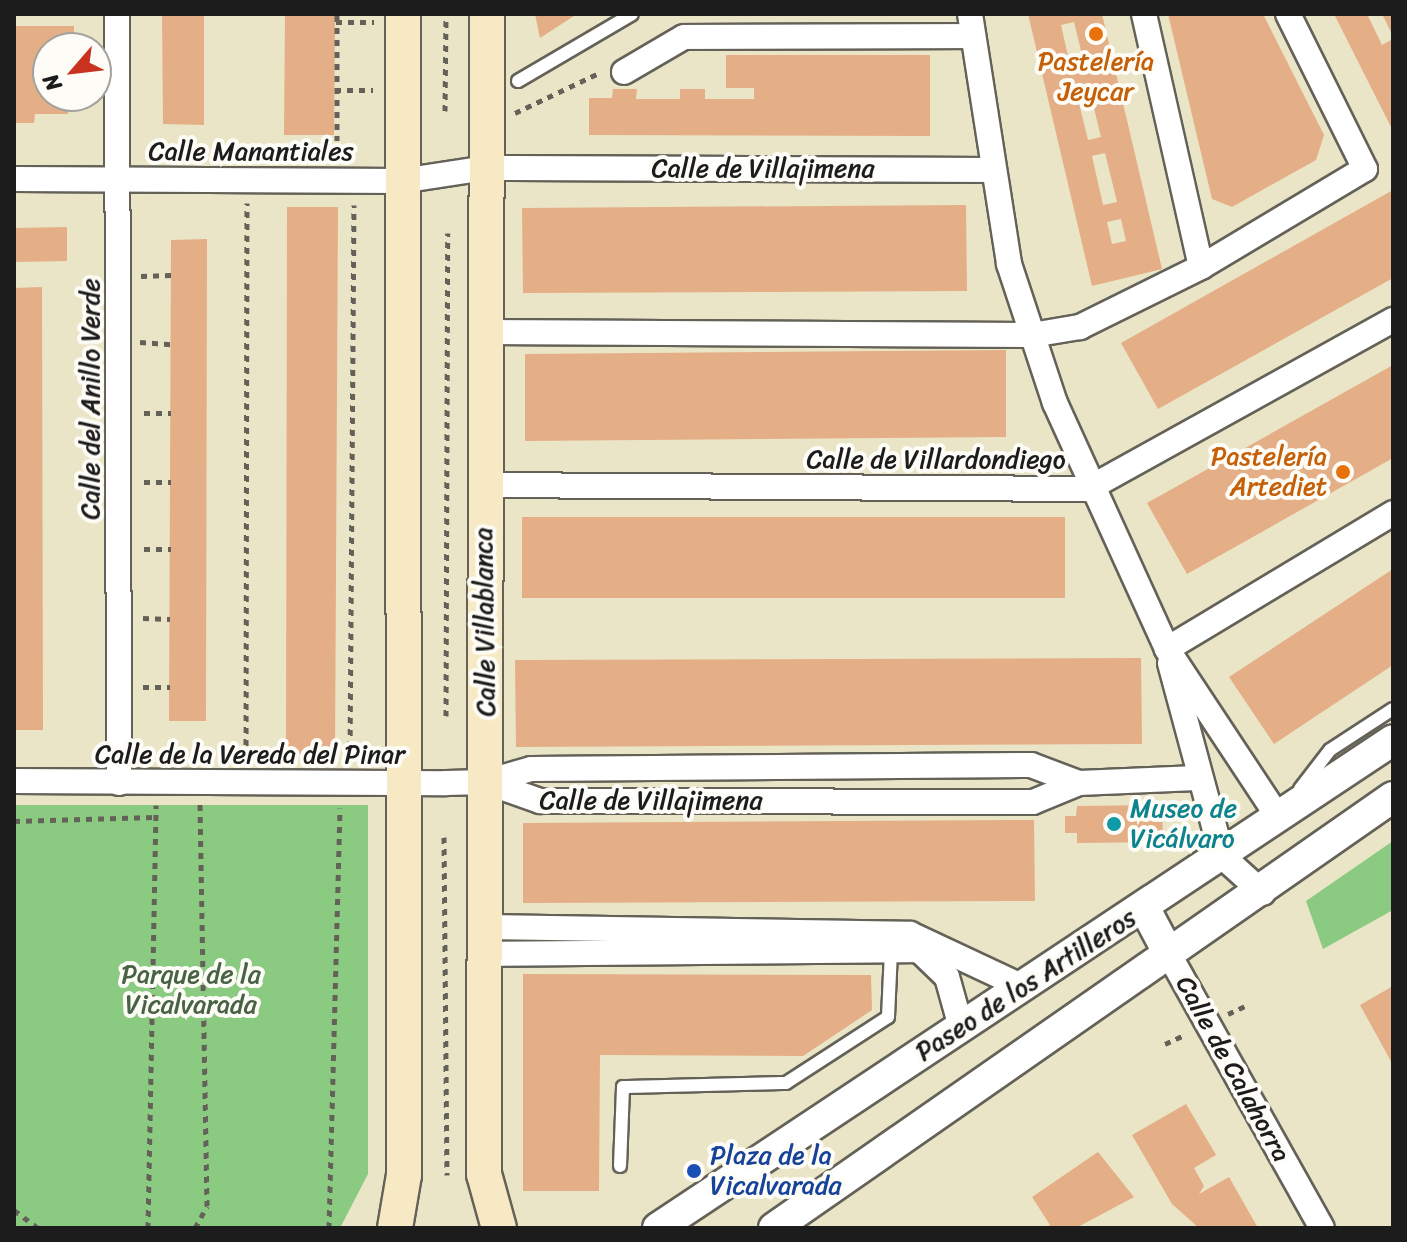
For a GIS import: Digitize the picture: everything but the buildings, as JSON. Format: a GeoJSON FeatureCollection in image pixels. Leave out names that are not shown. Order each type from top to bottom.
{"type":"FeatureCollection","features":[{"type":"Feature","properties":{"kind":"main road"},"geometry":{"type":"LineString","coordinates":[[395,1228],[404,1175],[403,14]]}},
{"type":"Feature","properties":{"kind":"main road","name":"Calle Villablanca"},"geometry":{"type":"LineString","coordinates":[[487,14],[483,485],[486,782],[484,1174],[499,1228]]}},
{"type":"Feature","properties":{"kind":"street","name":"Calle del Anillo Verde"},"geometry":{"type":"LineString","coordinates":[[117,14],[119,783]]}},
{"type":"Feature","properties":{"kind":"street"},"geometry":{"type":"LineString","coordinates":[[1144,14],[1201,267]]}},
{"type":"Feature","properties":{"kind":"street"},"geometry":{"type":"LineString","coordinates":[[484,332],[1032,335],[1080,327],[1201,267],[1365,169],[1288,14]]}},
{"type":"Feature","properties":{"kind":"street"},"geometry":{"type":"LineString","coordinates":[[624,72],[684,37],[971,25],[1009,264],[1088,489],[1167,649],[1278,817],[1298,860]]}},
{"type":"Feature","properties":{"kind":"street","name":"Calle Manantiales"},"geometry":{"type":"LineString","coordinates":[[14,179],[401,181],[486,168]]}},
{"type":"Feature","properties":{"kind":"street","name":"Calle de Villajimena"},"geometry":{"type":"LineString","coordinates":[[486,168],[992,170]]}},
{"type":"Feature","properties":{"kind":"street","name":"Calle de Villardondiego"},"geometry":{"type":"LineString","coordinates":[[483,485],[1088,489],[1393,320]]}},
{"type":"Feature","properties":{"kind":"street"},"geometry":{"type":"LineString","coordinates":[[1167,649],[1393,513]]}},
{"type":"Feature","properties":{"kind":"street"},"geometry":{"type":"LineString","coordinates":[[1167,649],[1197,778],[1222,856],[1263,893]]}},
{"type":"Feature","properties":{"kind":"street","name":"Paseo de los Artilleros"},"geometry":{"type":"LineString","coordinates":[[658,1228],[1145,909],[1393,740]]}},
{"type":"Feature","properties":{"kind":"street","name":"Calle de Villajimena"},"geometry":{"type":"LineString","coordinates":[[486,782],[531,769],[1031,765],[1079,783]]}},
{"type":"Feature","properties":{"kind":"street","name":"Calle de Villajimena"},"geometry":{"type":"LineString","coordinates":[[486,782],[540,801],[1017,802],[1079,783],[1197,778]]}},
{"type":"Feature","properties":{"kind":"street","name":"Calle de la Vereda del Pinar"},"geometry":{"type":"LineString","coordinates":[[14,781],[486,782]]}},
{"type":"Feature","properties":{"kind":"street"},"geometry":{"type":"LineString","coordinates":[[774,1228],[1171,958],[1263,893],[1298,860],[1393,797]]}},
{"type":"Feature","properties":{"kind":"street","name":"Calle de Calahorra"},"geometry":{"type":"LineString","coordinates":[[1145,909],[1322,1228]]}},
{"type":"Feature","properties":{"kind":"street"},"geometry":{"type":"LineString","coordinates":[[484,940],[910,934],[1023,987]]}},
{"type":"Feature","properties":{"kind":"street"},"geometry":{"type":"LineString","coordinates":[[484,940],[919,950],[947,977],[961,1027]]}},
{"type":"Feature","properties":{"kind":"lane"},"geometry":{"type":"LineString","coordinates":[[518,81],[632,14]]}},
{"type":"Feature","properties":{"kind":"lane"},"geometry":{"type":"LineString","coordinates":[[1278,817],[1330,750],[1393,709]]}},
{"type":"Feature","properties":{"kind":"lane"},"geometry":{"type":"LineString","coordinates":[[620,1166],[623,1087],[786,1083],[888,1017],[891,950]]}},
{"type":"Feature","properties":{"kind":"path"},"geometry":{"type":"LineString","coordinates":[[337,14],[337,153]]}},
{"type":"Feature","properties":{"kind":"path"},"geometry":{"type":"LineString","coordinates":[[445,111],[446,14]]}},
{"type":"Feature","properties":{"kind":"path"},"geometry":{"type":"LineString","coordinates":[[336,22],[368,22]]}},
{"type":"Feature","properties":{"kind":"path"},"geometry":{"type":"LineString","coordinates":[[485,119],[520,112],[592,73],[624,72]]}},
{"type":"Feature","properties":{"kind":"path"},"geometry":{"type":"LineString","coordinates":[[336,90],[378,90]]}},
{"type":"Feature","properties":{"kind":"path"},"geometry":{"type":"LineString","coordinates":[[246,760],[247,202]]}},
{"type":"Feature","properties":{"kind":"path"},"geometry":{"type":"LineString","coordinates":[[350,760],[354,204]]}},
{"type":"Feature","properties":{"kind":"path"},"geometry":{"type":"LineString","coordinates":[[446,716],[448,233]]}},
{"type":"Feature","properties":{"kind":"path"},"geometry":{"type":"LineString","coordinates":[[138,276],[172,275]]}},
{"type":"Feature","properties":{"kind":"path"},"geometry":{"type":"LineString","coordinates":[[138,342],[171,344]]}},
{"type":"Feature","properties":{"kind":"path"},"geometry":{"type":"LineString","coordinates":[[138,412],[171,413]]}},
{"type":"Feature","properties":{"kind":"path"},"geometry":{"type":"LineString","coordinates":[[138,482],[171,482]]}},
{"type":"Feature","properties":{"kind":"path"},"geometry":{"type":"LineString","coordinates":[[138,549],[171,549]]}},
{"type":"Feature","properties":{"kind":"path"},"geometry":{"type":"LineString","coordinates":[[138,619],[170,619]]}},
{"type":"Feature","properties":{"kind":"path"},"geometry":{"type":"LineString","coordinates":[[138,687],[170,687]]}},
{"type":"Feature","properties":{"kind":"path"},"geometry":{"type":"LineString","coordinates":[[148,1228],[156,795]]}},
{"type":"Feature","properties":{"kind":"path"},"geometry":{"type":"LineString","coordinates":[[195,1228],[207,1206],[200,795]]}},
{"type":"Feature","properties":{"kind":"path"},"geometry":{"type":"LineString","coordinates":[[329,1228],[334,840],[342,795]]}},
{"type":"Feature","properties":{"kind":"path"},"geometry":{"type":"LineString","coordinates":[[14,821],[155,817]]}},
{"type":"Feature","properties":{"kind":"path"},"geometry":{"type":"LineString","coordinates":[[444,837],[447,1175]]}},
{"type":"Feature","properties":{"kind":"path"},"geometry":{"type":"LineString","coordinates":[[14,1210],[38,1228]]}},
{"type":"Feature","properties":{"kind":"green space","name":"Parque de la Vicalvarada"},"geometry":{"type":"Polygon","coordinates":[[[14,805],[368,805],[368,1174],[340,1228],[14,1228],[14,805]]]}},
{"type":"Feature","properties":{"kind":"green space"},"geometry":{"type":"Polygon","coordinates":[[[1393,841],[1393,910],[1323,949],[1306,901],[1393,841]]]}},
{"type":"Feature","properties":{"kind":"place","name":"Pastelería Jeycar"},"geometry":{"type":"Point","coordinates":[1096,34]}},
{"type":"Feature","properties":{"kind":"place","name":"Pastelería Artediet"},"geometry":{"type":"Point","coordinates":[1343,472]}},
{"type":"Feature","properties":{"kind":"place","name":"Museo de Vicálvaro"},"geometry":{"type":"Point","coordinates":[1114,824]}},
{"type":"Feature","properties":{"kind":"place","name":"Plaza de la Vicalvarada"},"geometry":{"type":"Point","coordinates":[694,1171]}}]}
